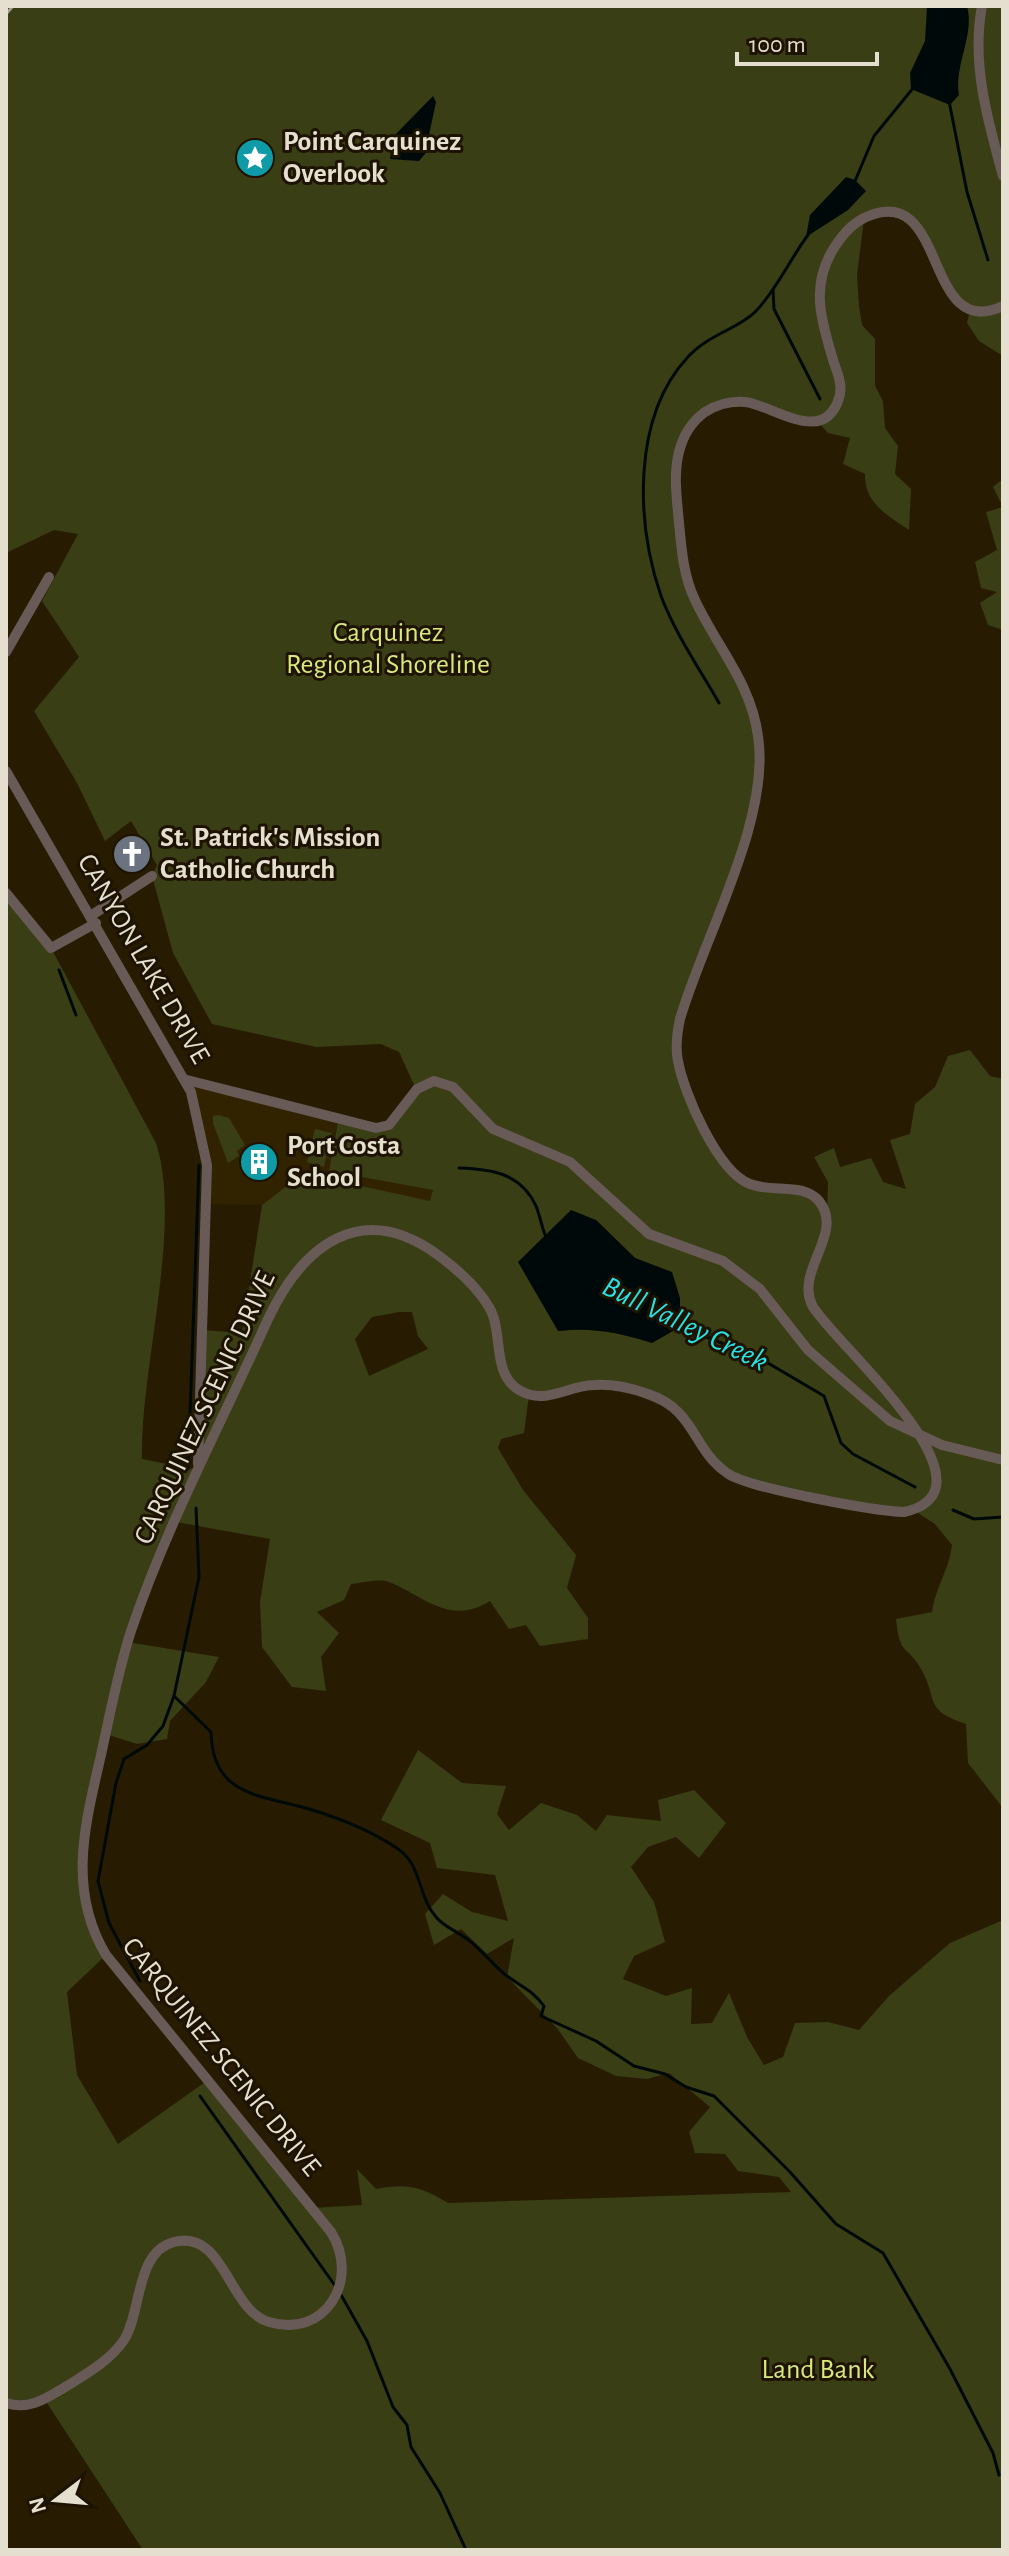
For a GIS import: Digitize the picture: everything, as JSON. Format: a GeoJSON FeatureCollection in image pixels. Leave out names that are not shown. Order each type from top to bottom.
{"type":"FeatureCollection","features":[{"type":"Feature","properties":{"kind":"street"},"geometry":{"type":"LineString","coordinates":[[982,6],[978,42],[980,78],[1003,176]]}},
{"type":"Feature","properties":{"kind":"street","name":"CARQUINEZ SCENIC DRIVE"},"geometry":{"type":"LineString","coordinates":[[6,2403],[35,2404],[111,2356],[129,2330],[151,2259],[173,2242],[190,2241],[208,2250],[246,2309],[266,2321],[283,2325],[304,2322],[333,2300],[342,2283],[344,2264],[331,2232],[115,1967],[93,1930],[82,1895],[83,1837],[122,1660],[145,1592],[198,1470],[289,1279],[325,1243],[369,1230],[397,1233],[422,1244],[477,1290],[495,1318],[504,1372],[520,1391],[548,1396],[594,1384],[619,1387],[658,1398],[685,1416],[713,1459],[736,1478],[895,1512],[913,1510],[928,1503],[942,1479],[940,1462],[927,1439],[864,1359],[821,1319],[811,1304],[808,1277],[827,1223],[821,1203],[805,1191],[753,1185],[730,1171],[704,1126],[680,1070],[677,1049],[680,1019],[748,828],[760,758],[755,717],[743,682],[700,609],[688,581],[680,533],[676,468],[688,429],[717,406],[747,402],[807,422],[818,421],[834,409],[841,389],[821,317],[818,293],[834,248],[848,230],[864,218],[891,214],[911,221],[927,238],[944,283],[960,305],[980,312],[1003,306]]}},
{"type":"Feature","properties":{"kind":"street"},"geometry":{"type":"LineString","coordinates":[[6,652],[49,577]]}},
{"type":"Feature","properties":{"kind":"street","name":"CANYON LAKE DRIVE"},"geometry":{"type":"LineString","coordinates":[[6,771],[187,1080],[207,1165],[198,1470]]}},
{"type":"Feature","properties":{"kind":"street"},"geometry":{"type":"LineString","coordinates":[[6,893],[51,948],[152,876]]}},
{"type":"Feature","properties":{"kind":"street"},"geometry":{"type":"LineString","coordinates":[[187,1080],[376,1128],[389,1125],[417,1089],[434,1081],[453,1087],[493,1129],[570,1162],[615,1207],[649,1234],[723,1261],[760,1289],[820,1360],[890,1421],[927,1439],[1003,1460]]}},
{"type":"Feature","properties":{"kind":"shaded area"},"geometry":{"type":"Polygon","coordinates":[[[927,6],[967,6],[969,17],[959,73],[959,95],[950,105],[911,89],[910,73],[925,41],[927,6]]]}},
{"type":"Feature","properties":{"kind":"shaded area"},"geometry":{"type":"Polygon","coordinates":[[[433,96],[436,102],[425,154],[419,161],[390,159],[393,137],[433,96]]]}},
{"type":"Feature","properties":{"kind":"shaded area"},"geometry":{"type":"Polygon","coordinates":[[[846,177],[855,180],[866,191],[848,210],[806,237],[810,215],[846,177]]]}},
{"type":"Feature","properties":{"kind":"shaded area"},"geometry":{"type":"Polygon","coordinates":[[[187,1080],[376,1128],[449,1123],[431,1201],[293,1181],[262,1205],[206,1204],[207,1165],[187,1080]]]}},
{"type":"Feature","properties":{"kind":"shaded area"},"geometry":{"type":"Polygon","coordinates":[[[571,1210],[596,1220],[635,1258],[672,1272],[680,1298],[680,1327],[652,1343],[605,1331],[558,1331],[518,1262],[571,1210]]]}},
{"type":"Feature","properties":{"kind":"green space"},"geometry":{"type":"Polygon","coordinates":[[[13,6],[1003,6],[1003,356],[979,341],[967,323],[970,310],[960,305],[920,229],[891,214],[864,219],[857,275],[859,306],[862,325],[875,339],[875,386],[883,401],[885,428],[898,446],[895,474],[911,489],[909,530],[873,501],[868,493],[865,474],[843,464],[850,438],[828,433],[817,421],[747,402],[706,412],[677,455],[685,572],[755,717],[756,798],[684,1005],[677,1049],[704,1125],[738,1177],[805,1191],[827,1216],[828,1182],[814,1157],[834,1148],[840,1167],[871,1158],[883,1182],[906,1189],[890,1140],[910,1134],[915,1104],[935,1087],[948,1056],[970,1050],[990,1076],[1003,1079],[1003,1808],[968,1763],[966,1724],[937,1708],[921,1669],[899,1639],[896,1619],[932,1612],[948,1562],[952,1545],[935,1524],[913,1510],[847,1502],[727,1474],[685,1416],[619,1387],[529,1395],[524,1433],[501,1439],[498,1448],[523,1490],[576,1555],[567,1588],[588,1618],[588,1639],[540,1646],[526,1625],[509,1629],[490,1601],[462,1611],[450,1610],[385,1581],[351,1584],[344,1600],[317,1612],[339,1633],[321,1657],[326,1691],[292,1687],[262,1647],[260,1602],[270,1539],[176,1522],[127,1642],[219,1657],[206,1682],[170,1721],[167,1739],[137,1744],[106,1734],[80,1869],[106,1955],[67,1992],[77,2075],[118,2144],[208,2080],[312,2208],[362,2205],[357,2169],[376,2189],[396,2186],[414,2188],[448,2203],[791,2192],[779,2177],[738,2171],[725,2154],[695,2153],[689,2132],[710,2107],[669,2073],[647,2079],[616,2076],[578,2058],[557,2028],[507,1977],[514,1938],[487,1954],[461,1929],[434,1945],[425,1914],[443,1894],[472,1912],[508,1921],[495,1875],[437,1868],[430,1843],[381,1820],[418,1750],[462,1783],[506,1786],[497,1814],[509,1830],[541,1803],[577,1815],[596,1831],[607,1815],[661,1821],[658,1800],[694,1790],[726,1823],[699,1858],[676,1837],[648,1847],[631,1867],[654,1902],[665,1942],[634,1956],[623,1979],[666,1996],[692,1988],[691,2024],[712,2023],[729,1993],[747,2037],[764,2065],[783,2057],[795,2023],[828,2022],[859,2030],[889,1996],[950,1943],[1003,1920],[1003,2550],[143,2550],[45,2400],[6,2403],[6,893],[51,948],[156,1143],[163,1177],[165,1215],[142,1459],[197,1470],[202,1330],[242,1333],[262,1205],[293,1181],[325,1178],[430,1201],[433,1190],[329,1171],[339,1117],[389,1125],[416,1089],[399,1052],[381,1044],[316,1047],[212,1024],[173,953],[152,876],[157,865],[131,821],[105,841],[77,783],[34,711],[79,657],[42,601],[78,534],[54,530],[6,553],[6,14],[13,6]],[[596,1220],[558,1331],[605,1331],[652,1343],[672,1273],[635,1258],[596,1220]],[[412,1312],[372,1317],[355,1339],[369,1376],[428,1349],[418,1336],[412,1312]]]}},
{"type":"Feature","properties":{"kind":"green space"},"geometry":{"type":"Polygon","coordinates":[[[1003,479],[1003,507],[993,487],[1003,479]]]}},
{"type":"Feature","properties":{"kind":"green space"},"geometry":{"type":"Polygon","coordinates":[[[1003,507],[1003,630],[988,625],[980,603],[997,592],[981,588],[975,562],[997,550],[986,512],[1003,507]]]}},
{"type":"Feature","properties":{"kind":"green space"},"geometry":{"type":"Polygon","coordinates":[[[213,1116],[229,1118],[245,1145],[237,1151],[239,1156],[228,1163],[213,1123],[213,1116]]]}},
{"type":"Feature","properties":{"kind":"green space"},"geometry":{"type":"Polygon","coordinates":[[[315,1129],[332,1133],[324,1167],[307,1162],[315,1129]]]}},
{"type":"Feature","properties":{"kind":"waterway"},"geometry":{"type":"LineString","coordinates":[[855,181],[874,136],[914,87]]}},
{"type":"Feature","properties":{"kind":"waterway"},"geometry":{"type":"LineString","coordinates":[[949,101],[967,192],[988,260]]}},
{"type":"Feature","properties":{"kind":"waterway"},"geometry":{"type":"LineString","coordinates":[[719,703],[673,623],[653,567],[644,504],[648,440],[656,410],[669,382],[687,358],[704,343],[756,311],[808,235]]}},
{"type":"Feature","properties":{"kind":"waterway"},"geometry":{"type":"LineString","coordinates":[[773,290],[774,309],[820,399]]}},
{"type":"Feature","properties":{"kind":"waterway","name":"Bull Valley Creek"},"geometry":{"type":"LineString","coordinates":[[59,970],[76,1015]]}},
{"type":"Feature","properties":{"kind":"waterway"},"geometry":{"type":"LineString","coordinates":[[188,1469],[199,1165]]}},
{"type":"Feature","properties":{"kind":"waterway","name":"Bull Valley Creek"},"geometry":{"type":"LineString","coordinates":[[459,1168],[504,1175],[522,1186],[536,1206],[546,1237]]}},
{"type":"Feature","properties":{"kind":"waterway","name":"Bull Valley Creek"},"geometry":{"type":"LineString","coordinates":[[677,1325],[761,1359],[824,1396],[841,1443],[853,1454],[915,1487]]}},
{"type":"Feature","properties":{"kind":"waterway"},"geometry":{"type":"LineString","coordinates":[[140,1981],[109,1923],[98,1881],[116,1783],[124,1759],[147,1745],[163,1726],[174,1696],[199,1577],[196,1508]]}},
{"type":"Feature","properties":{"kind":"waterway","name":"Bull Valley Creek"},"geometry":{"type":"LineString","coordinates":[[953,1510],[974,1519],[1003,1517]]}},
{"type":"Feature","properties":{"kind":"waterway"},"geometry":{"type":"LineString","coordinates":[[174,1696],[211,1732],[213,1753],[230,1781],[257,1795],[343,1821],[398,1849],[412,1864],[436,1917],[534,1995],[544,2006],[541,2016],[596,2041],[634,2066],[665,2074],[686,2087],[714,2096],[790,2172],[836,2224],[883,2253],[950,2369],[993,2453],[999,2475]]}},
{"type":"Feature","properties":{"kind":"waterway"},"geometry":{"type":"LineString","coordinates":[[200,2096],[336,2287]]}},
{"type":"Feature","properties":{"kind":"waterway"},"geometry":{"type":"LineString","coordinates":[[340,2293],[367,2341],[393,2407],[407,2425],[411,2447],[440,2493],[466,2550]]}},
{"type":"Feature","properties":{"kind":"railway"},"geometry":{"type":"LineString","coordinates":[[6,14],[13,6]]}},
{"type":"Feature","properties":{"kind":"place","name":"Point Carquinez Overlook"},"geometry":{"type":"Point","coordinates":[255,158]}},
{"type":"Feature","properties":{"kind":"place","name":"St. Patrick's Mission Catholic Church"},"geometry":{"type":"Point","coordinates":[132,854]}},
{"type":"Feature","properties":{"kind":"place","name":"Port Costa School"},"geometry":{"type":"Point","coordinates":[259,1162]}},
{"type":"Feature","properties":{"kind":"park label","name":"Carquinez Regional Shoreline"},"geometry":{"type":"Point","coordinates":[388,649]}},
{"type":"Feature","properties":{"kind":"park label","name":"Land Bank"},"geometry":{"type":"Point","coordinates":[818,2370]}}]}
